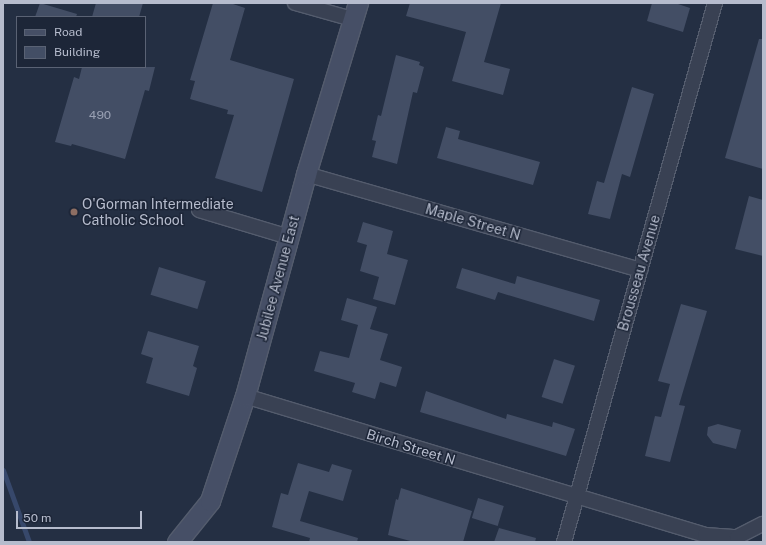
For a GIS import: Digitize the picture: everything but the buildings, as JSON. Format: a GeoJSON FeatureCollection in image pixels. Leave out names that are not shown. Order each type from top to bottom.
{"type":"FeatureCollection","features":[{"type":"Feature","properties":{"kind":"main road","name":"Jubilee Avenue East"},"geometry":{"type":"LineString","coordinates":[[177,542],[210,502],[245,396],[306,174],[355,11]]}},
{"type":"Feature","properties":{"kind":"street"},"geometry":{"type":"LineString","coordinates":[[295,3],[355,11]]}},
{"type":"Feature","properties":{"kind":"street","name":"Brousseau Avenue"},"geometry":{"type":"LineString","coordinates":[[564,542],[714,3]]}},
{"type":"Feature","properties":{"kind":"street","name":"Maple Street N"},"geometry":{"type":"LineString","coordinates":[[306,174],[640,270]]}},
{"type":"Feature","properties":{"kind":"street"},"geometry":{"type":"LineString","coordinates":[[199,210],[289,237]]}},
{"type":"Feature","properties":{"kind":"street","name":"Birch Street N"},"geometry":{"type":"LineString","coordinates":[[245,396],[705,535],[736,537],[763,524]]}},
{"type":"Feature","properties":{"kind":"waterway"},"geometry":{"type":"LineString","coordinates":[[3,470],[29,542]]}},
{"type":"Feature","properties":{"kind":"place","name":"O'Gorman Intermediate Catholic School"},"geometry":{"type":"Point","coordinates":[74,212]}}]}
